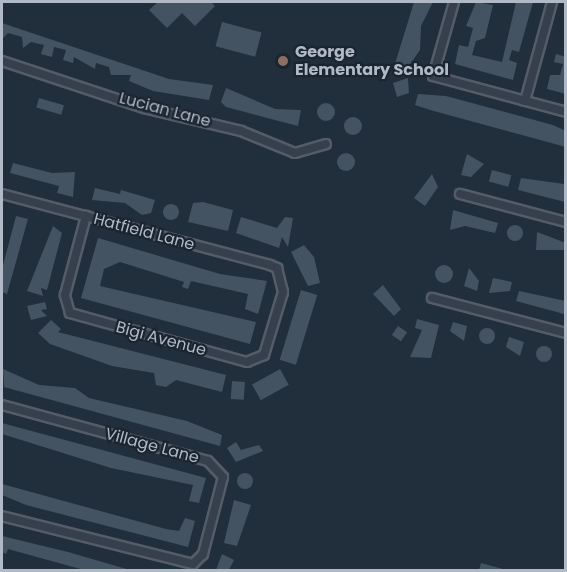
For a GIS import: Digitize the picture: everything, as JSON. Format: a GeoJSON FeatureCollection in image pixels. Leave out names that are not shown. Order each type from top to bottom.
{"type":"FeatureCollection","features":[{"type":"Feature","properties":{"kind":"street"},"geometry":{"type":"LineString","coordinates":[[454,2],[433,76],[566,112]]}},
{"type":"Feature","properties":{"kind":"street"},"geometry":{"type":"LineString","coordinates":[[525,101],[552,2]]}},
{"type":"Feature","properties":{"kind":"street","name":"Lucian Lane"},"geometry":{"type":"LineString","coordinates":[[2,61],[138,106],[241,131],[295,153],[326,144]]}},
{"type":"Feature","properties":{"kind":"street","name":"Hatfield Lane"},"geometry":{"type":"LineString","coordinates":[[2,194],[270,265],[282,275],[277,315],[260,359]]}},
{"type":"Feature","properties":{"kind":"street"},"geometry":{"type":"LineString","coordinates":[[460,194],[566,222]]}},
{"type":"Feature","properties":{"kind":"street","name":"Bigi Avenue"},"geometry":{"type":"LineString","coordinates":[[86,216],[66,308],[75,316],[248,362],[260,359]]}},
{"type":"Feature","properties":{"kind":"street"},"geometry":{"type":"LineString","coordinates":[[432,298],[566,333]]}},
{"type":"Feature","properties":{"kind":"street","name":"Village Lane"},"geometry":{"type":"LineString","coordinates":[[2,405],[208,461],[223,477],[203,554],[193,564],[2,516]]}},
{"type":"Feature","properties":{"kind":"building"},"geometry":{"type":"Polygon","coordinates":[[[158,2],[211,2],[215,6],[195,26],[182,13],[167,28],[149,10],[158,2]]]}},
{"type":"Feature","properties":{"kind":"building"},"geometry":{"type":"Polygon","coordinates":[[[414,2],[433,2],[421,26],[420,50],[406,70],[394,67],[414,2]]]}},
{"type":"Feature","properties":{"kind":"building"},"geometry":{"type":"Polygon","coordinates":[[[476,2],[493,5],[485,38],[476,41],[472,55],[502,62],[516,2],[533,2],[519,52],[512,50],[509,60],[517,63],[513,80],[455,64],[459,45],[468,47],[473,28],[466,26],[476,2]]]}},
{"type":"Feature","properties":{"kind":"building"},"geometry":{"type":"Polygon","coordinates":[[[222,22],[262,33],[255,57],[216,46],[222,22]]]}},
{"type":"Feature","properties":{"kind":"building"},"geometry":{"type":"Polygon","coordinates":[[[2,23],[169,79],[213,85],[209,100],[153,91],[129,81],[131,75],[111,75],[109,67],[96,63],[95,69],[74,57],[73,63],[63,60],[66,50],[54,47],[52,57],[41,54],[44,45],[31,42],[23,48],[22,37],[8,33],[2,39],[2,23]]]}},
{"type":"Feature","properties":{"kind":"building"},"geometry":{"type":"Polygon","coordinates":[[[556,54],[566,57],[566,94],[547,89],[550,75],[560,75],[563,64],[554,62],[556,54]]]}},
{"type":"Feature","properties":{"kind":"building"},"geometry":{"type":"Polygon","coordinates":[[[408,78],[409,93],[397,97],[393,83],[408,78]]]}},
{"type":"Feature","properties":{"kind":"building"},"geometry":{"type":"Polygon","coordinates":[[[226,88],[275,109],[301,110],[298,126],[226,107],[221,102],[226,88]]]}},
{"type":"Feature","properties":{"kind":"building"},"geometry":{"type":"Polygon","coordinates":[[[418,94],[446,96],[553,125],[566,131],[566,147],[415,105],[418,94]]]}},
{"type":"Feature","properties":{"kind":"building"},"geometry":{"type":"Polygon","coordinates":[[[39,98],[64,105],[61,115],[36,108],[39,98]]]}},
{"type":"Feature","properties":{"kind":"building"},"geometry":{"type":"Polygon","coordinates":[[[326,103],[332,106],[335,112],[332,118],[326,121],[320,118],[317,112],[320,106],[326,103]]]}},
{"type":"Feature","properties":{"kind":"building"},"geometry":{"type":"Polygon","coordinates":[[[353,117],[359,120],[362,126],[359,132],[353,135],[347,132],[344,126],[347,120],[353,117]]]}},
{"type":"Feature","properties":{"kind":"building"},"geometry":{"type":"Polygon","coordinates":[[[346,153],[352,156],[355,162],[352,168],[346,171],[340,168],[337,162],[340,156],[346,153]]]}},
{"type":"Feature","properties":{"kind":"building"},"geometry":{"type":"Polygon","coordinates":[[[467,154],[484,164],[471,177],[461,175],[467,154]]]}},
{"type":"Feature","properties":{"kind":"building"},"geometry":{"type":"Polygon","coordinates":[[[13,163],[52,173],[75,172],[73,197],[57,193],[59,186],[10,173],[13,163]]]}},
{"type":"Feature","properties":{"kind":"building"},"geometry":{"type":"Polygon","coordinates":[[[492,170],[511,175],[508,187],[489,182],[492,170]]]}},
{"type":"Feature","properties":{"kind":"building"},"geometry":{"type":"Polygon","coordinates":[[[432,174],[438,187],[425,206],[414,198],[432,174]]]}},
{"type":"Feature","properties":{"kind":"building"},"geometry":{"type":"Polygon","coordinates":[[[521,178],[564,184],[565,202],[518,190],[521,178]]]}},
{"type":"Feature","properties":{"kind":"building"},"geometry":{"type":"Polygon","coordinates":[[[95,188],[120,194],[121,190],[155,200],[151,213],[142,215],[125,203],[92,200],[95,188]]]}},
{"type":"Feature","properties":{"kind":"building"},"geometry":{"type":"Polygon","coordinates":[[[203,202],[233,210],[228,231],[188,222],[193,203],[203,202]]]}},
{"type":"Feature","properties":{"kind":"building"},"geometry":{"type":"Polygon","coordinates":[[[168,204],[174,204],[179,212],[177,218],[168,220],[163,215],[163,209],[168,204]]]}},
{"type":"Feature","properties":{"kind":"building"},"geometry":{"type":"Polygon","coordinates":[[[453,210],[498,223],[495,233],[465,226],[450,230],[453,210]]]}},
{"type":"Feature","properties":{"kind":"building"},"geometry":{"type":"Polygon","coordinates":[[[16,216],[28,219],[7,294],[2,292],[2,269],[16,216]]]}},
{"type":"Feature","properties":{"kind":"building"},"geometry":{"type":"Polygon","coordinates":[[[241,217],[277,228],[285,217],[293,218],[288,247],[282,237],[279,248],[236,233],[241,217]]]}},
{"type":"Feature","properties":{"kind":"building"},"geometry":{"type":"Polygon","coordinates":[[[512,225],[518,225],[523,233],[521,239],[512,241],[507,236],[507,230],[512,225]]]}},
{"type":"Feature","properties":{"kind":"building"},"geometry":{"type":"Polygon","coordinates":[[[53,226],[62,233],[47,290],[41,288],[43,296],[27,291],[53,226]]]}},
{"type":"Feature","properties":{"kind":"building"},"geometry":{"type":"Polygon","coordinates":[[[537,232],[566,243],[566,250],[536,250],[537,232]]]}},
{"type":"Feature","properties":{"kind":"building"},"geometry":{"type":"Polygon","coordinates":[[[98,238],[220,274],[267,281],[258,314],[245,309],[248,294],[191,281],[188,289],[182,287],[184,282],[120,262],[104,269],[100,286],[256,322],[250,344],[81,298],[98,238]]]}},
{"type":"Feature","properties":{"kind":"building"},"geometry":{"type":"Polygon","coordinates":[[[304,245],[314,257],[320,283],[308,286],[291,252],[304,245]]]}},
{"type":"Feature","properties":{"kind":"building"},"geometry":{"type":"Polygon","coordinates":[[[444,265],[450,268],[453,274],[450,280],[444,283],[438,280],[435,274],[438,268],[444,265]]]}},
{"type":"Feature","properties":{"kind":"building"},"geometry":{"type":"Polygon","coordinates":[[[469,268],[479,281],[477,291],[464,286],[469,268]]]}},
{"type":"Feature","properties":{"kind":"building"},"geometry":{"type":"Polygon","coordinates":[[[493,278],[512,282],[510,291],[489,293],[493,278]]]}},
{"type":"Feature","properties":{"kind":"building"},"geometry":{"type":"Polygon","coordinates":[[[383,285],[401,309],[394,316],[373,294],[383,285]]]}},
{"type":"Feature","properties":{"kind":"building"},"geometry":{"type":"Polygon","coordinates":[[[301,290],[317,295],[296,365],[280,360],[301,290]]]}},
{"type":"Feature","properties":{"kind":"building"},"geometry":{"type":"Polygon","coordinates":[[[519,291],[566,301],[564,314],[516,301],[519,291]]]}},
{"type":"Feature","properties":{"kind":"building"},"geometry":{"type":"Polygon","coordinates":[[[45,302],[47,309],[41,310],[47,316],[31,320],[27,306],[45,302]]]}},
{"type":"Feature","properties":{"kind":"building"},"geometry":{"type":"Polygon","coordinates":[[[417,319],[439,325],[431,358],[410,357],[422,330],[415,328],[417,319]]]}},
{"type":"Feature","properties":{"kind":"building"},"geometry":{"type":"Polygon","coordinates":[[[51,320],[61,329],[58,332],[226,375],[222,392],[176,380],[166,387],[156,385],[154,373],[112,366],[50,344],[38,333],[51,320]]]}},
{"type":"Feature","properties":{"kind":"building"},"geometry":{"type":"Polygon","coordinates":[[[453,322],[467,326],[464,341],[450,331],[453,322]]]}},
{"type":"Feature","properties":{"kind":"building"},"geometry":{"type":"Polygon","coordinates":[[[398,326],[407,332],[401,341],[392,335],[398,326]]]}},
{"type":"Feature","properties":{"kind":"building"},"geometry":{"type":"Polygon","coordinates":[[[487,328],[495,336],[487,344],[479,336],[487,328]]]}},
{"type":"Feature","properties":{"kind":"building"},"geometry":{"type":"Polygon","coordinates":[[[509,337],[524,342],[520,356],[506,347],[509,337]]]}},
{"type":"Feature","properties":{"kind":"building"},"geometry":{"type":"Polygon","coordinates":[[[544,346],[552,354],[544,362],[536,354],[544,346]]]}},
{"type":"Feature","properties":{"kind":"building"},"geometry":{"type":"Polygon","coordinates":[[[3,369],[39,385],[75,388],[89,398],[187,421],[222,435],[220,446],[4,387],[3,369]]]}},
{"type":"Feature","properties":{"kind":"building"},"geometry":{"type":"Polygon","coordinates":[[[280,369],[289,385],[261,400],[252,385],[280,369]]]}},
{"type":"Feature","properties":{"kind":"building"},"geometry":{"type":"Polygon","coordinates":[[[232,381],[245,382],[244,400],[231,399],[232,381]]]}},
{"type":"Feature","properties":{"kind":"building"},"geometry":{"type":"Polygon","coordinates":[[[2,423],[206,478],[199,503],[189,501],[193,485],[111,468],[2,434],[2,423]]]}},
{"type":"Feature","properties":{"kind":"building"},"geometry":{"type":"Polygon","coordinates":[[[236,442],[241,450],[259,445],[263,451],[236,462],[227,448],[236,442]]]}},
{"type":"Feature","properties":{"kind":"building"},"geometry":{"type":"Polygon","coordinates":[[[245,473],[251,475],[253,481],[251,487],[245,489],[239,487],[237,481],[239,475],[245,473]]]}},
{"type":"Feature","properties":{"kind":"building"},"geometry":{"type":"Polygon","coordinates":[[[2,484],[166,529],[179,531],[185,518],[195,521],[188,547],[26,505],[2,495],[2,484]]]}},
{"type":"Feature","properties":{"kind":"building"},"geometry":{"type":"Polygon","coordinates":[[[234,500],[251,505],[237,546],[224,543],[234,500]]]}},
{"type":"Feature","properties":{"kind":"building"},"geometry":{"type":"Polygon","coordinates":[[[2,536],[130,570],[84,570],[8,549],[6,554],[2,552],[2,536]]]}},
{"type":"Feature","properties":{"kind":"building"},"geometry":{"type":"Polygon","coordinates":[[[222,554],[234,560],[229,570],[216,570],[222,554]]]}},
{"type":"Feature","properties":{"kind":"building"},"geometry":{"type":"Polygon","coordinates":[[[481,563],[503,569],[503,570],[479,570],[481,563]]]}},
{"type":"Feature","properties":{"kind":"place","name":"George Elementary School"},"geometry":{"type":"Point","coordinates":[283,61]}}]}
